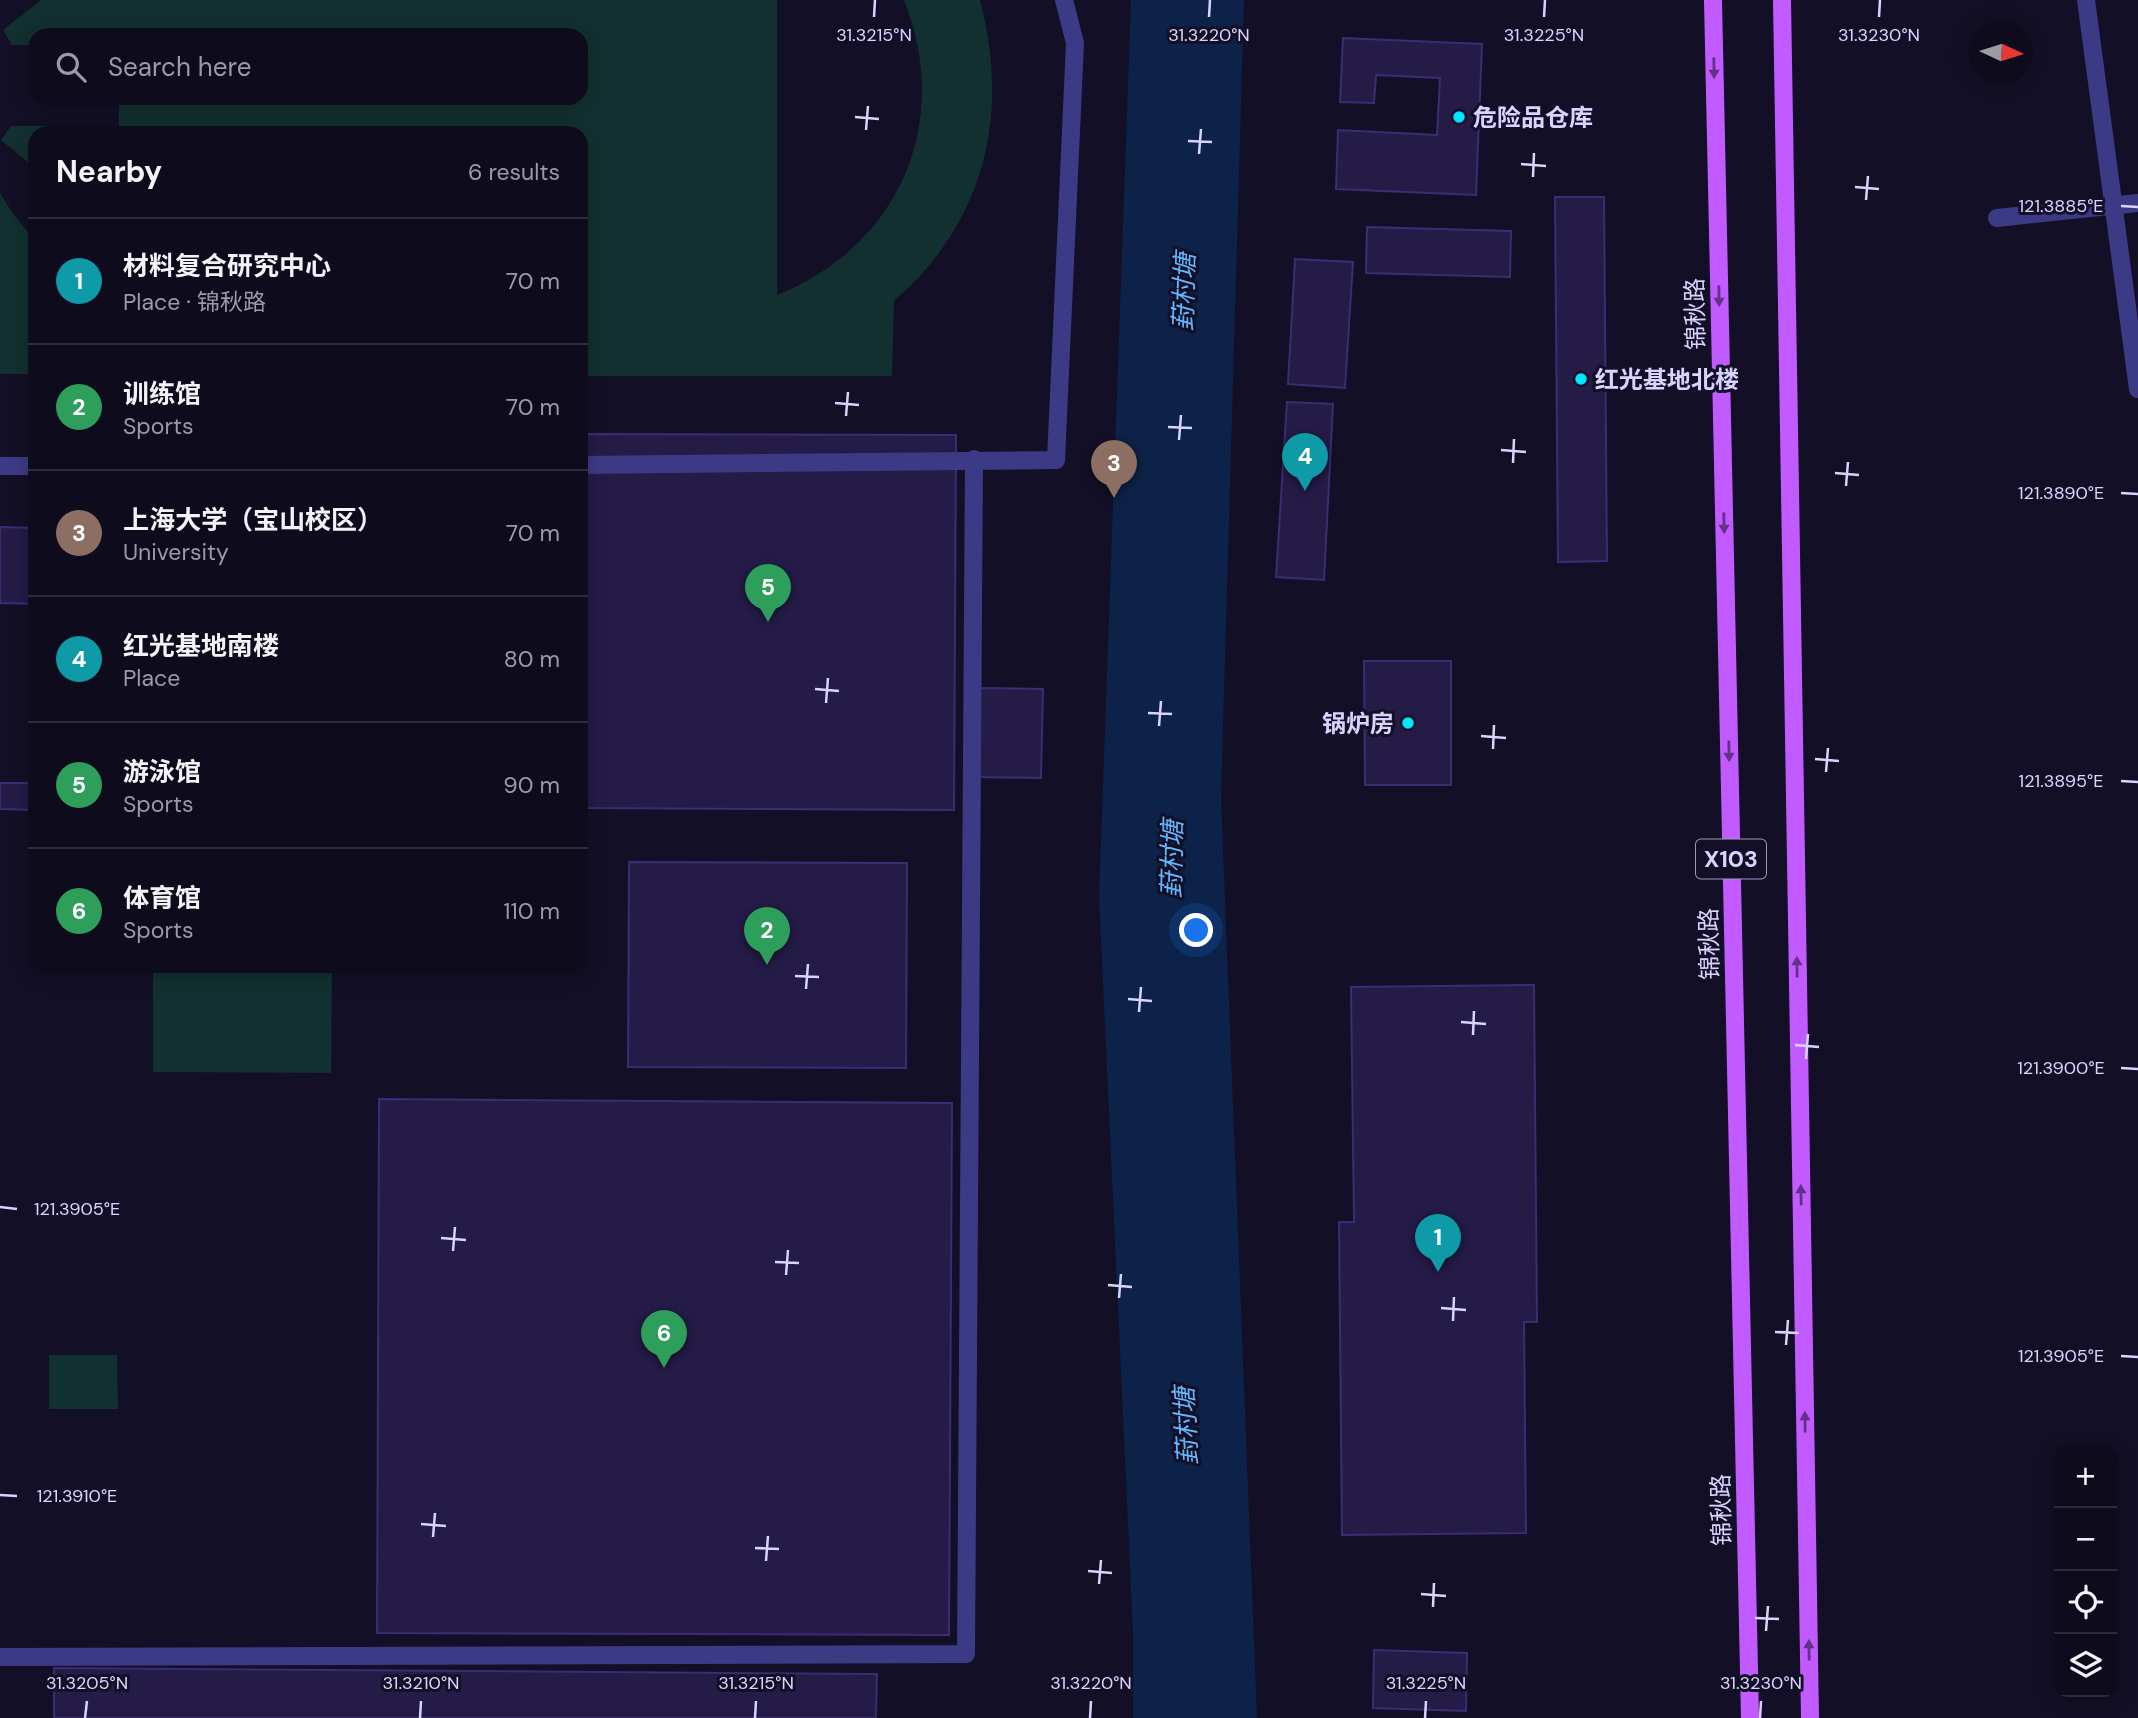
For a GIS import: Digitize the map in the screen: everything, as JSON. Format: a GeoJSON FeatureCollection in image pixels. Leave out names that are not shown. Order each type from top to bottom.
{"type":"FeatureCollection","features":[{"type":"Feature","properties":{"kind":"main road","name":"锦秋路"},"geometry":{"type":"LineString","coordinates":[[1713,0],[1750,1718]]}},
{"type":"Feature","properties":{"kind":"main road","name":"X103"},"geometry":{"type":"LineString","coordinates":[[1782,0],[1810,1718]]}},
{"type":"Feature","properties":{"kind":"lane"},"geometry":{"type":"LineString","coordinates":[[588,465],[1056,460],[1074,43],[1064,0]]}},
{"type":"Feature","properties":{"kind":"lane"},"geometry":{"type":"LineString","coordinates":[[2086,0],[2138,389]]}},
{"type":"Feature","properties":{"kind":"lane"},"geometry":{"type":"LineString","coordinates":[[1997,218],[2138,203]]}},
{"type":"Feature","properties":{"kind":"lane"},"geometry":{"type":"LineString","coordinates":[[0,1657],[966,1654],[974,459]]}},
{"type":"Feature","properties":{"kind":"lane"},"geometry":{"type":"LineString","coordinates":[[0,466],[28,466]]}},
{"type":"Feature","properties":{"kind":"green space"},"geometry":{"type":"Polygon","coordinates":[[[41,0],[777,0],[777,295],[819,273],[855,246],[884,213],[905,175],[918,134],[922,91],[918,46],[904,0],[980,0],[992,74],[991,110],[987,145],[978,180],[964,213],[945,245],[921,275],[894,301],[892,376],[588,376],[588,126],[119,126],[119,105],[588,105],[588,28],[28,28],[28,45],[12,45],[3,30],[41,0]]]}},
{"type":"Feature","properties":{"kind":"green space"},"geometry":{"type":"Polygon","coordinates":[[[11,126],[28,126],[28,162],[1,140],[11,126]]]}},
{"type":"Feature","properties":{"kind":"green space"},"geometry":{"type":"Polygon","coordinates":[[[0,193],[28,232],[28,374],[0,374],[0,193]]]}},
{"type":"Feature","properties":{"kind":"green space"},"geometry":{"type":"Polygon","coordinates":[[[153,973],[332,973],[331,1073],[153,1072],[153,973]]]}},
{"type":"Feature","properties":{"kind":"green space"},"geometry":{"type":"Polygon","coordinates":[[[49,1355],[117,1355],[118,1409],[49,1409],[49,1355]]]}},
{"type":"Feature","properties":{"kind":"water","name":"葑村塘"},"geometry":{"type":"Polygon","coordinates":[[[1131,0],[1244,0],[1221,798],[1257,1718],[1133,1718],[1133,1632],[1099,896],[1131,0]]]}},
{"type":"Feature","properties":{"kind":"building","name":"危险品仓库"},"geometry":{"type":"Polygon","coordinates":[[[1343,38],[1482,44],[1476,195],[1336,189],[1338,130],[1437,135],[1440,78],[1376,75],[1374,103],[1340,102],[1343,38]]]}},
{"type":"Feature","properties":{"kind":"building","name":"红光基地北楼"},"geometry":{"type":"Polygon","coordinates":[[[1555,197],[1604,197],[1607,561],[1558,562],[1555,197]]]}},
{"type":"Feature","properties":{"kind":"building"},"geometry":{"type":"Polygon","coordinates":[[[1367,227],[1511,231],[1510,277],[1366,273],[1367,227]]]}},
{"type":"Feature","properties":{"kind":"building"},"geometry":{"type":"Polygon","coordinates":[[[1295,259],[1353,262],[1345,388],[1288,384],[1295,259]]]}},
{"type":"Feature","properties":{"kind":"building"},"geometry":{"type":"Polygon","coordinates":[[[1287,402],[1333,404],[1324,580],[1276,577],[1287,402]]]}},
{"type":"Feature","properties":{"kind":"building"},"geometry":{"type":"Polygon","coordinates":[[[588,434],[956,435],[954,810],[588,808],[588,434]]]}},
{"type":"Feature","properties":{"kind":"building"},"geometry":{"type":"Polygon","coordinates":[[[0,527],[28,528],[28,604],[0,603],[0,527]]]}},
{"type":"Feature","properties":{"kind":"building","name":"锅炉房"},"geometry":{"type":"Polygon","coordinates":[[[1364,661],[1451,661],[1451,785],[1365,785],[1364,661]]]}},
{"type":"Feature","properties":{"kind":"building"},"geometry":{"type":"Polygon","coordinates":[[[977,688],[1043,689],[1041,778],[975,777],[977,688]]]}},
{"type":"Feature","properties":{"kind":"building"},"geometry":{"type":"Polygon","coordinates":[[[0,783],[28,783],[28,810],[0,809],[0,783]]]}},
{"type":"Feature","properties":{"kind":"building"},"geometry":{"type":"Polygon","coordinates":[[[629,862],[907,863],[906,1068],[628,1067],[629,862]]]}},
{"type":"Feature","properties":{"kind":"building"},"geometry":{"type":"Polygon","coordinates":[[[1534,985],[1537,1322],[1524,1322],[1526,1533],[1342,1535],[1339,1222],[1354,1222],[1351,987],[1534,985]]]}},
{"type":"Feature","properties":{"kind":"building"},"geometry":{"type":"Polygon","coordinates":[[[379,1099],[952,1103],[949,1635],[377,1633],[379,1099]]]}},
{"type":"Feature","properties":{"kind":"building"},"geometry":{"type":"Polygon","coordinates":[[[1374,1650],[1467,1653],[1466,1711],[1373,1708],[1374,1650]]]}},
{"type":"Feature","properties":{"kind":"building"},"geometry":{"type":"Polygon","coordinates":[[[54,1668],[877,1674],[876,1718],[54,1718],[54,1668]]]}},
{"type":"Feature","properties":{"kind":"place","name":"危险品仓库"},"geometry":{"type":"Point","coordinates":[1459,117]}},
{"type":"Feature","properties":{"kind":"place","name":"红光基地北楼"},"geometry":{"type":"Point","coordinates":[1581,379]}},
{"type":"Feature","properties":{"kind":"place","name":"红光基地南楼"},"geometry":{"type":"Point","coordinates":[1305,491]}},
{"type":"Feature","properties":{"kind":"place","name":"上海大学（宝山校区）"},"geometry":{"type":"Point","coordinates":[1114,498]}},
{"type":"Feature","properties":{"kind":"place","name":"游泳馆"},"geometry":{"type":"Point","coordinates":[768,622]}},
{"type":"Feature","properties":{"kind":"place","name":"锅炉房"},"geometry":{"type":"Point","coordinates":[1408,723]}},
{"type":"Feature","properties":{"kind":"place","name":"训练馆"},"geometry":{"type":"Point","coordinates":[767,965]}},
{"type":"Feature","properties":{"kind":"place","name":"材料复合研究中心"},"geometry":{"type":"Point","coordinates":[1438,1272]}},
{"type":"Feature","properties":{"kind":"place","name":"体育馆"},"geometry":{"type":"Point","coordinates":[664,1368]}}]}
